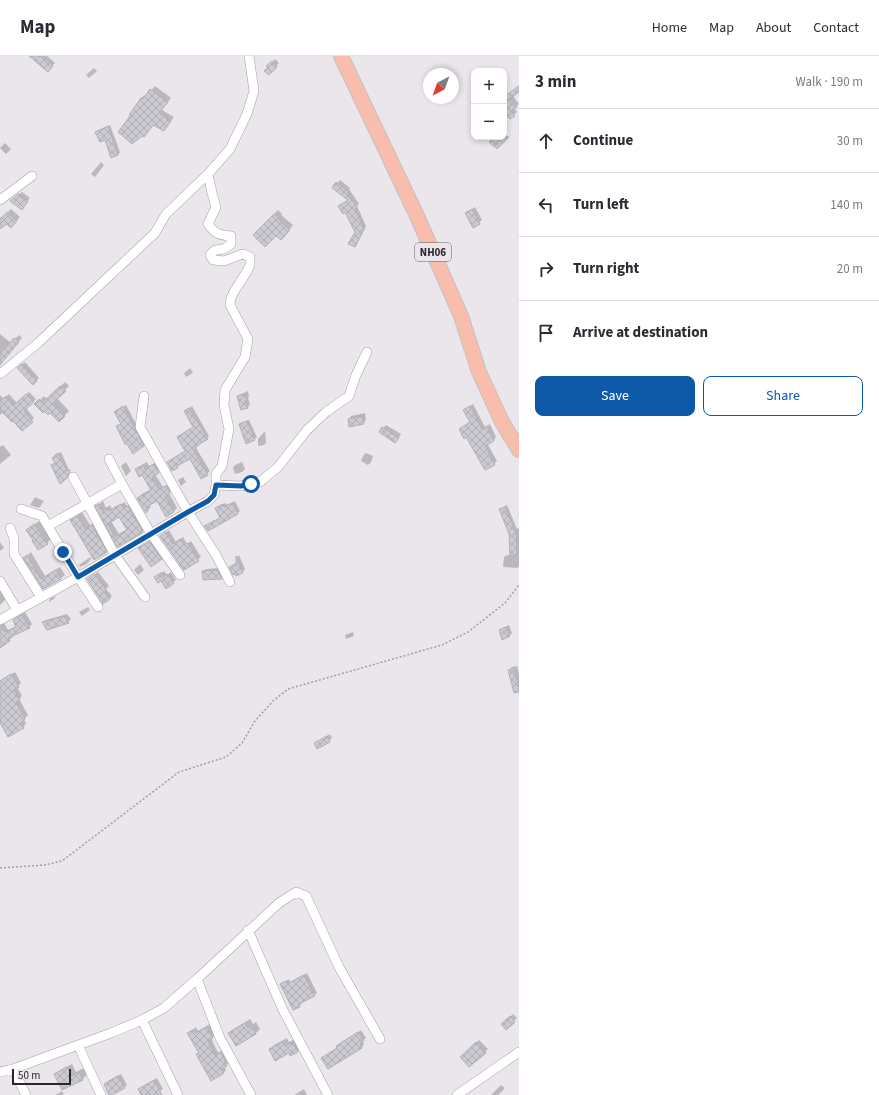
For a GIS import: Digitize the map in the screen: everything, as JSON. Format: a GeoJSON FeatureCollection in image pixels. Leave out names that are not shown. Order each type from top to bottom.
{"type":"FeatureCollection","features":[{"type":"Feature","properties":{"kind":"main road","name":"NH06"},"geometry":{"type":"LineString","coordinates":[[341,56],[417,216],[461,316],[479,372],[502,422],[519,450]]}},
{"type":"Feature","properties":{"kind":"street"},"geometry":{"type":"LineString","coordinates":[[0,374],[38,342],[155,233],[166,214],[208,174],[230,149],[247,114],[254,91],[249,56]]}},
{"type":"Feature","properties":{"kind":"street"},"geometry":{"type":"LineString","coordinates":[[0,620],[78,577],[208,501],[214,495],[216,474],[222,466],[230,429],[224,405],[225,390],[246,357],[248,339],[230,305],[231,298],[246,273],[250,264],[250,257],[243,254],[224,261],[213,260],[210,255],[215,250],[224,249],[231,244],[231,236],[220,235],[213,231],[208,224],[216,207],[208,174]]}},
{"type":"Feature","properties":{"kind":"street"},"geometry":{"type":"LineString","coordinates":[[0,200],[32,176]]}},
{"type":"Feature","properties":{"kind":"street"},"geometry":{"type":"LineString","coordinates":[[216,485],[241,486],[260,482],[278,467],[307,430],[326,412],[349,396],[366,352]]}},
{"type":"Feature","properties":{"kind":"street"},"geometry":{"type":"LineString","coordinates":[[144,396],[140,427],[188,512],[216,555],[230,582]]}},
{"type":"Feature","properties":{"kind":"street"},"geometry":{"type":"LineString","coordinates":[[109,459],[151,534],[180,575]]}},
{"type":"Feature","properties":{"kind":"street"},"geometry":{"type":"LineString","coordinates":[[73,477],[115,555],[145,597]]}},
{"type":"Feature","properties":{"kind":"street"},"geometry":{"type":"LineString","coordinates":[[48,526],[122,484]]}},
{"type":"Feature","properties":{"kind":"street"},"geometry":{"type":"LineString","coordinates":[[21,509],[42,516],[78,577],[98,607]]}},
{"type":"Feature","properties":{"kind":"street"},"geometry":{"type":"LineString","coordinates":[[10,528],[14,538],[14,554],[41,597]]}},
{"type":"Feature","properties":{"kind":"street"},"geometry":{"type":"LineString","coordinates":[[0,581],[17,610]]}},
{"type":"Feature","properties":{"kind":"street"},"geometry":{"type":"LineString","coordinates":[[0,1072],[13,1069],[78,1045],[142,1020],[164,1008],[197,979],[278,902],[296,892],[306,896],[339,967],[380,1039]]}},
{"type":"Feature","properties":{"kind":"street"},"geometry":{"type":"LineString","coordinates":[[248,930],[283,1010],[328,1095]]}},
{"type":"Feature","properties":{"kind":"street"},"geometry":{"type":"LineString","coordinates":[[197,979],[220,1038],[251,1095]]}},
{"type":"Feature","properties":{"kind":"street"},"geometry":{"type":"LineString","coordinates":[[142,1020],[178,1095]]}},
{"type":"Feature","properties":{"kind":"street"},"geometry":{"type":"LineString","coordinates":[[78,1045],[101,1095]]}},
{"type":"Feature","properties":{"kind":"street"},"geometry":{"type":"LineString","coordinates":[[457,1095],[469,1092],[519,1052]]}},
{"type":"Feature","properties":{"kind":"street"},"geometry":{"type":"LineString","coordinates":[[13,1069],[26,1095]]}},
{"type":"Feature","properties":{"kind":"path"},"geometry":{"type":"LineString","coordinates":[[0,868],[45,865],[62,861],[179,772],[226,757],[242,743],[255,721],[273,701],[288,689],[442,645],[468,632],[505,602],[519,585]]}},
{"type":"Feature","properties":{"kind":"building"},"geometry":{"type":"Polygon","coordinates":[[[29,56],[42,56],[53,66],[48,72],[29,56]]]}},
{"type":"Feature","properties":{"kind":"building"},"geometry":{"type":"Polygon","coordinates":[[[272,61],[277,67],[269,75],[264,71],[268,67],[266,66],[272,61]]]}},
{"type":"Feature","properties":{"kind":"building"},"geometry":{"type":"Polygon","coordinates":[[[518,86],[519,87],[519,92],[510,99],[517,107],[511,111],[515,116],[510,119],[507,116],[507,95],[518,86]]]}},
{"type":"Feature","properties":{"kind":"building"},"geometry":{"type":"Polygon","coordinates":[[[150,89],[168,102],[159,113],[171,121],[164,131],[153,125],[144,137],[142,136],[132,144],[118,132],[141,98],[143,99],[150,89]]]}},
{"type":"Feature","properties":{"kind":"building"},"geometry":{"type":"Polygon","coordinates":[[[108,126],[118,155],[111,158],[105,140],[100,142],[95,132],[108,126]]]}},
{"type":"Feature","properties":{"kind":"building"},"geometry":{"type":"Polygon","coordinates":[[[491,140],[506,140],[497,149],[489,142],[491,140]]]}},
{"type":"Feature","properties":{"kind":"building"},"geometry":{"type":"Polygon","coordinates":[[[336,182],[348,191],[347,192],[357,207],[355,209],[364,229],[355,247],[348,244],[355,232],[345,212],[343,214],[338,206],[348,200],[332,188],[336,182]]]}},
{"type":"Feature","properties":{"kind":"building"},"geometry":{"type":"Polygon","coordinates":[[[18,194],[28,201],[22,210],[10,201],[18,194]]]}},
{"type":"Feature","properties":{"kind":"building"},"geometry":{"type":"Polygon","coordinates":[[[472,209],[480,224],[473,228],[465,213],[472,209]]]}},
{"type":"Feature","properties":{"kind":"building"},"geometry":{"type":"Polygon","coordinates":[[[7,212],[17,221],[11,228],[7,224],[0,229],[0,219],[7,212]]]}},
{"type":"Feature","properties":{"kind":"building"},"geometry":{"type":"Polygon","coordinates":[[[274,214],[290,230],[281,240],[276,236],[265,247],[253,235],[274,214]]]}},
{"type":"Feature","properties":{"kind":"building"},"geometry":{"type":"Polygon","coordinates":[[[14,338],[19,342],[0,365],[0,354],[14,338]]]}},
{"type":"Feature","properties":{"kind":"building"},"geometry":{"type":"Polygon","coordinates":[[[22,364],[37,381],[33,385],[17,368],[22,364]]]}},
{"type":"Feature","properties":{"kind":"building"},"geometry":{"type":"Polygon","coordinates":[[[60,386],[66,391],[53,403],[65,416],[59,422],[50,413],[48,415],[44,411],[43,413],[34,404],[39,399],[42,403],[60,386]]]}},
{"type":"Feature","properties":{"kind":"building"},"geometry":{"type":"Polygon","coordinates":[[[26,394],[34,402],[24,411],[33,422],[22,431],[0,410],[0,402],[6,396],[14,405],[26,394]]]}},
{"type":"Feature","properties":{"kind":"building"},"geometry":{"type":"Polygon","coordinates":[[[245,394],[247,400],[245,401],[248,408],[241,410],[237,396],[245,394]]]}},
{"type":"Feature","properties":{"kind":"building"},"geometry":{"type":"Polygon","coordinates":[[[123,406],[144,446],[133,454],[127,444],[125,444],[116,426],[121,424],[114,412],[123,406]]]}},
{"type":"Feature","properties":{"kind":"building"},"geometry":{"type":"Polygon","coordinates":[[[470,406],[482,429],[487,426],[494,441],[485,446],[495,465],[485,470],[466,437],[464,439],[459,429],[470,422],[463,410],[470,406]]]}},
{"type":"Feature","properties":{"kind":"building"},"geometry":{"type":"Polygon","coordinates":[[[189,408],[208,439],[195,447],[196,449],[194,450],[208,475],[201,479],[190,459],[177,466],[178,468],[172,471],[167,462],[185,451],[177,437],[193,427],[184,411],[189,408]]]}},
{"type":"Feature","properties":{"kind":"building"},"geometry":{"type":"Polygon","coordinates":[[[362,416],[364,424],[349,427],[348,419],[362,416]]]}},
{"type":"Feature","properties":{"kind":"building"},"geometry":{"type":"Polygon","coordinates":[[[247,421],[255,440],[246,444],[239,424],[247,421]]]}},
{"type":"Feature","properties":{"kind":"building"},"geometry":{"type":"Polygon","coordinates":[[[382,427],[399,438],[395,443],[379,432],[382,427]]]}},
{"type":"Feature","properties":{"kind":"building"},"geometry":{"type":"Polygon","coordinates":[[[58,453],[67,471],[68,470],[70,472],[67,478],[60,484],[51,465],[55,463],[52,458],[58,453]]]}},
{"type":"Feature","properties":{"kind":"building"},"geometry":{"type":"Polygon","coordinates":[[[154,464],[159,473],[152,477],[159,490],[166,486],[170,493],[165,496],[174,512],[166,517],[157,501],[146,507],[148,511],[146,513],[137,498],[151,490],[142,475],[139,477],[135,469],[143,465],[145,469],[154,464]]]}},
{"type":"Feature","properties":{"kind":"building"},"geometry":{"type":"Polygon","coordinates":[[[232,503],[238,514],[208,531],[204,526],[220,518],[215,508],[223,504],[224,507],[232,503]]]}},
{"type":"Feature","properties":{"kind":"building"},"geometry":{"type":"Polygon","coordinates":[[[99,504],[102,510],[107,508],[108,511],[121,504],[123,508],[128,506],[143,532],[117,547],[95,506],[99,504]],[[119,517],[108,524],[115,537],[127,530],[119,517]]]}},
{"type":"Feature","properties":{"kind":"building"},"geometry":{"type":"Polygon","coordinates":[[[505,507],[515,531],[516,530],[517,555],[510,556],[509,534],[499,509],[505,507]]]}},
{"type":"Feature","properties":{"kind":"building"},"geometry":{"type":"Polygon","coordinates":[[[78,516],[85,529],[92,525],[107,552],[94,560],[70,520],[78,516]]]}},
{"type":"Feature","properties":{"kind":"building"},"geometry":{"type":"Polygon","coordinates":[[[34,524],[48,544],[38,550],[26,530],[34,524]]]}},
{"type":"Feature","properties":{"kind":"building"},"geometry":{"type":"Polygon","coordinates":[[[166,532],[173,544],[180,539],[184,545],[188,543],[199,561],[184,570],[160,536],[166,532]]]}},
{"type":"Feature","properties":{"kind":"building"},"geometry":{"type":"Polygon","coordinates":[[[149,542],[162,559],[151,567],[138,548],[149,542]]]}},
{"type":"Feature","properties":{"kind":"building"},"geometry":{"type":"Polygon","coordinates":[[[27,555],[41,579],[56,570],[61,579],[43,589],[23,558],[27,555]]]}},
{"type":"Feature","properties":{"kind":"building"},"geometry":{"type":"Polygon","coordinates":[[[236,556],[243,573],[236,576],[236,574],[233,575],[229,567],[236,564],[236,556]]]}},
{"type":"Feature","properties":{"kind":"building"},"geometry":{"type":"Polygon","coordinates":[[[217,570],[222,579],[203,580],[202,571],[217,570]]]}},
{"type":"Feature","properties":{"kind":"building"},"geometry":{"type":"Polygon","coordinates":[[[161,573],[163,577],[167,574],[174,583],[166,589],[161,581],[158,583],[154,577],[161,573]]]}},
{"type":"Feature","properties":{"kind":"building"},"geometry":{"type":"Polygon","coordinates":[[[95,574],[106,590],[104,592],[110,599],[103,604],[87,579],[95,574]]]}},
{"type":"Feature","properties":{"kind":"building"},"geometry":{"type":"Polygon","coordinates":[[[22,615],[30,628],[8,638],[10,641],[0,648],[0,626],[5,632],[16,627],[13,620],[22,615]]]}},
{"type":"Feature","properties":{"kind":"building"},"geometry":{"type":"Polygon","coordinates":[[[64,616],[69,623],[47,630],[42,622],[64,616]]]}},
{"type":"Feature","properties":{"kind":"building"},"geometry":{"type":"Polygon","coordinates":[[[506,627],[510,636],[502,640],[499,630],[506,627]]]}},
{"type":"Feature","properties":{"kind":"building"},"geometry":{"type":"Polygon","coordinates":[[[514,668],[519,692],[514,693],[508,670],[514,668]]]}},
{"type":"Feature","properties":{"kind":"building"},"geometry":{"type":"Polygon","coordinates":[[[11,674],[19,687],[14,690],[20,700],[16,702],[25,719],[21,723],[24,728],[8,737],[0,723],[0,681],[11,674]]]}},
{"type":"Feature","properties":{"kind":"building"},"geometry":{"type":"Polygon","coordinates":[[[327,736],[330,742],[317,749],[314,743],[327,736]]]}},
{"type":"Feature","properties":{"kind":"building"},"geometry":{"type":"Polygon","coordinates":[[[304,975],[315,996],[299,1004],[300,1007],[293,1010],[280,984],[286,981],[287,984],[304,975]]]}},
{"type":"Feature","properties":{"kind":"building"},"geometry":{"type":"Polygon","coordinates":[[[510,1016],[515,1022],[506,1030],[501,1024],[510,1016]]]}},
{"type":"Feature","properties":{"kind":"building"},"geometry":{"type":"Polygon","coordinates":[[[245,1023],[248,1028],[251,1026],[256,1034],[236,1046],[228,1033],[245,1023]]]}},
{"type":"Feature","properties":{"kind":"building"},"geometry":{"type":"Polygon","coordinates":[[[207,1027],[213,1038],[208,1041],[215,1055],[221,1052],[227,1066],[221,1069],[223,1074],[211,1081],[196,1054],[199,1053],[187,1033],[193,1030],[195,1033],[207,1027]]]}},
{"type":"Feature","properties":{"kind":"building"},"geometry":{"type":"Polygon","coordinates":[[[358,1032],[364,1041],[360,1044],[362,1048],[328,1069],[321,1058],[358,1032]]]}},
{"type":"Feature","properties":{"kind":"building"},"geometry":{"type":"Polygon","coordinates":[[[283,1042],[285,1046],[293,1042],[298,1052],[290,1056],[289,1053],[275,1061],[269,1049],[283,1042]]]}},
{"type":"Feature","properties":{"kind":"building"},"geometry":{"type":"Polygon","coordinates":[[[476,1042],[486,1053],[469,1067],[460,1057],[476,1042]]]}},
{"type":"Feature","properties":{"kind":"building"},"geometry":{"type":"Polygon","coordinates":[[[67,1067],[72,1076],[79,1072],[83,1080],[62,1090],[54,1074],[67,1067]]]}},
{"type":"Feature","properties":{"kind":"building"},"geometry":{"type":"Polygon","coordinates":[[[118,1076],[125,1088],[112,1095],[109,1095],[104,1084],[118,1076]]]}},
{"type":"Feature","properties":{"kind":"building"},"geometry":{"type":"Polygon","coordinates":[[[154,1080],[162,1095],[141,1095],[138,1089],[154,1080]]]}},
{"type":"Feature","properties":{"kind":"route"},"geometry":{"type":"LineString","coordinates":[[63,552],[78,577],[208,501],[214,495],[216,485],[241,486],[251,484]]}}]}
